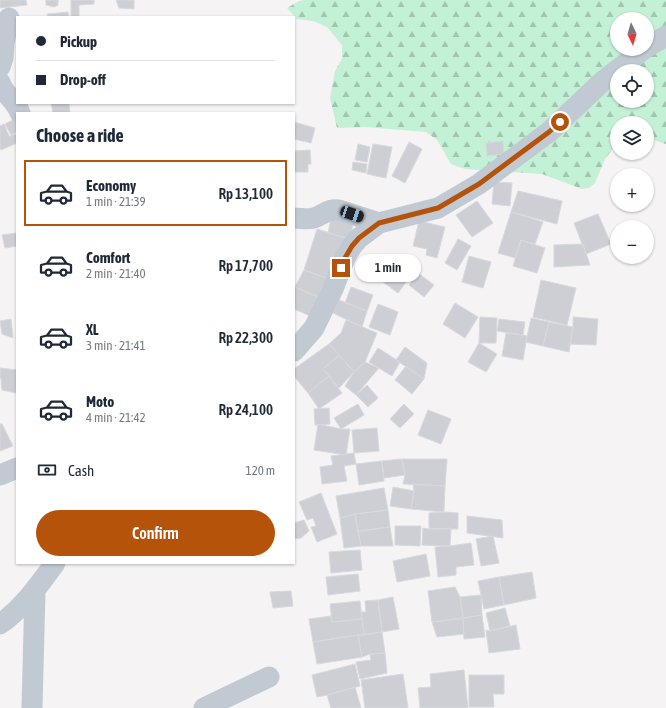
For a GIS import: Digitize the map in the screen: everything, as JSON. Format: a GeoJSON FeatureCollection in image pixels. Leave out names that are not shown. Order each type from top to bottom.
{"type":"FeatureCollection","features":[{"type":"Feature","properties":{"kind":"street"},"geometry":{"type":"LineString","coordinates":[[0,67],[3,58],[4,43],[9,18]]}},
{"type":"Feature","properties":{"kind":"street"},"geometry":{"type":"LineString","coordinates":[[654,43],[666,36]]}},
{"type":"Feature","properties":{"kind":"street"},"geometry":{"type":"LineString","coordinates":[[295,350],[314,328],[333,289],[345,258],[359,238],[379,223],[438,208],[479,184],[549,132],[603,81],[635,56]]}},
{"type":"Feature","properties":{"kind":"street"},"geometry":{"type":"LineString","coordinates":[[0,82],[2,88],[16,104]]}},
{"type":"Feature","properties":{"kind":"street"},"geometry":{"type":"LineString","coordinates":[[295,218],[313,218],[334,209],[379,223]]}},
{"type":"Feature","properties":{"kind":"street"},"geometry":{"type":"LineString","coordinates":[[0,475],[16,468]]}},
{"type":"Feature","properties":{"kind":"street"},"geometry":{"type":"LineString","coordinates":[[0,624],[8,619],[34,591],[54,564]]}},
{"type":"Feature","properties":{"kind":"street"},"geometry":{"type":"LineString","coordinates":[[32,708],[34,591]]}},
{"type":"Feature","properties":{"kind":"street"},"geometry":{"type":"LineString","coordinates":[[204,708],[269,677]]}},
{"type":"Feature","properties":{"kind":"green space"},"geometry":{"type":"Polygon","coordinates":[[[305,0],[666,0],[666,144],[654,140],[654,116],[610,116],[610,152],[605,159],[595,183],[589,188],[582,189],[542,174],[465,169],[451,164],[437,140],[426,132],[365,127],[337,128],[330,98],[335,71],[342,59],[342,45],[327,27],[313,21],[297,19],[287,8],[299,1],[305,0]]]}},
{"type":"Feature","properties":{"kind":"building"},"geometry":{"type":"Polygon","coordinates":[[[0,0],[26,0],[27,5],[0,8],[0,0]]]}},
{"type":"Feature","properties":{"kind":"building"},"geometry":{"type":"Polygon","coordinates":[[[46,0],[58,0],[58,5],[54,7],[46,5],[46,0]]]}},
{"type":"Feature","properties":{"kind":"building"},"geometry":{"type":"Polygon","coordinates":[[[71,0],[94,0],[94,4],[79,5],[79,16],[71,16],[71,0]]]}},
{"type":"Feature","properties":{"kind":"building"},"geometry":{"type":"Polygon","coordinates":[[[116,0],[134,0],[134,9],[119,8],[116,0]]]}},
{"type":"Feature","properties":{"kind":"building"},"geometry":{"type":"Polygon","coordinates":[[[68,12],[69,16],[48,16],[47,14],[68,12]]]}},
{"type":"Feature","properties":{"kind":"building"},"geometry":{"type":"Polygon","coordinates":[[[51,104],[69,104],[70,112],[53,112],[51,104]]]}},
{"type":"Feature","properties":{"kind":"building"},"geometry":{"type":"Polygon","coordinates":[[[16,118],[16,132],[11,135],[5,124],[16,118]]]}},
{"type":"Feature","properties":{"kind":"building"},"geometry":{"type":"Polygon","coordinates":[[[295,122],[315,128],[311,143],[295,139],[295,122]]]}},
{"type":"Feature","properties":{"kind":"building"},"geometry":{"type":"Polygon","coordinates":[[[4,124],[9,136],[16,134],[16,143],[1,150],[0,148],[0,126],[4,124]]]}},
{"type":"Feature","properties":{"kind":"building"},"geometry":{"type":"Polygon","coordinates":[[[503,141],[504,154],[487,156],[486,143],[503,141]]]}},
{"type":"Feature","properties":{"kind":"building"},"geometry":{"type":"Polygon","coordinates":[[[409,142],[422,149],[405,183],[392,176],[409,142]]]}},
{"type":"Feature","properties":{"kind":"building"},"geometry":{"type":"Polygon","coordinates":[[[358,144],[370,147],[367,162],[355,160],[358,144]]]}},
{"type":"Feature","properties":{"kind":"building"},"geometry":{"type":"Polygon","coordinates":[[[373,144],[392,147],[386,178],[367,174],[373,144]]]}},
{"type":"Feature","properties":{"kind":"building"},"geometry":{"type":"Polygon","coordinates":[[[310,150],[311,164],[308,164],[308,172],[295,172],[295,151],[310,150]]]}},
{"type":"Feature","properties":{"kind":"building"},"geometry":{"type":"Polygon","coordinates":[[[353,162],[367,164],[366,173],[352,170],[353,162]]]}},
{"type":"Feature","properties":{"kind":"building"},"geometry":{"type":"Polygon","coordinates":[[[494,182],[512,183],[510,206],[492,204],[494,182]]]}},
{"type":"Feature","properties":{"kind":"building"},"geometry":{"type":"Polygon","coordinates":[[[518,191],[562,201],[557,224],[511,212],[518,191]]]}},
{"type":"Feature","properties":{"kind":"building"},"geometry":{"type":"Polygon","coordinates":[[[477,201],[493,223],[472,237],[456,215],[477,201]]]}},
{"type":"Feature","properties":{"kind":"building"},"geometry":{"type":"Polygon","coordinates":[[[511,212],[543,222],[535,244],[521,240],[515,258],[498,253],[511,212]]]}},
{"type":"Feature","properties":{"kind":"building"},"geometry":{"type":"Polygon","coordinates":[[[332,214],[354,219],[350,239],[328,233],[332,214]]]}},
{"type":"Feature","properties":{"kind":"building"},"geometry":{"type":"Polygon","coordinates":[[[598,214],[610,244],[586,254],[574,223],[598,214]]]}},
{"type":"Feature","properties":{"kind":"building"},"geometry":{"type":"Polygon","coordinates":[[[419,221],[445,227],[437,258],[426,255],[427,249],[413,246],[419,221]]]}},
{"type":"Feature","properties":{"kind":"building"},"geometry":{"type":"Polygon","coordinates":[[[317,229],[346,238],[332,280],[304,270],[317,229]]]}},
{"type":"Feature","properties":{"kind":"building"},"geometry":{"type":"Polygon","coordinates":[[[16,233],[16,246],[5,248],[2,235],[16,233]]]}},
{"type":"Feature","properties":{"kind":"building"},"geometry":{"type":"Polygon","coordinates":[[[458,239],[471,246],[457,270],[445,263],[458,239]]]}},
{"type":"Feature","properties":{"kind":"building"},"geometry":{"type":"Polygon","coordinates":[[[521,240],[545,248],[537,273],[513,266],[521,240]]]}},
{"type":"Feature","properties":{"kind":"building"},"geometry":{"type":"Polygon","coordinates":[[[583,244],[590,265],[554,267],[554,245],[583,244]]]}},
{"type":"Feature","properties":{"kind":"building"},"geometry":{"type":"Polygon","coordinates":[[[384,254],[412,274],[398,293],[371,273],[384,254]]]}},
{"type":"Feature","properties":{"kind":"building"},"geometry":{"type":"Polygon","coordinates":[[[469,256],[491,262],[483,288],[462,282],[469,256]]]}},
{"type":"Feature","properties":{"kind":"building"},"geometry":{"type":"Polygon","coordinates":[[[304,270],[332,280],[323,299],[295,287],[304,270]]]}},
{"type":"Feature","properties":{"kind":"building"},"geometry":{"type":"Polygon","coordinates":[[[418,273],[434,285],[424,297],[409,285],[418,273]]]}},
{"type":"Feature","properties":{"kind":"building"},"geometry":{"type":"Polygon","coordinates":[[[541,280],[576,288],[567,325],[533,317],[541,280]]]}},
{"type":"Feature","properties":{"kind":"building"},"geometry":{"type":"Polygon","coordinates":[[[295,287],[323,299],[315,318],[295,309],[295,287]]]}},
{"type":"Feature","properties":{"kind":"building"},"geometry":{"type":"Polygon","coordinates":[[[351,287],[373,295],[367,311],[345,303],[351,287]]]}},
{"type":"Feature","properties":{"kind":"building"},"geometry":{"type":"Polygon","coordinates":[[[339,300],[367,311],[362,327],[333,313],[339,300]]]}},
{"type":"Feature","properties":{"kind":"building"},"geometry":{"type":"Polygon","coordinates":[[[455,303],[478,317],[465,338],[443,324],[455,303]]]}},
{"type":"Feature","properties":{"kind":"building"},"geometry":{"type":"Polygon","coordinates":[[[378,304],[398,312],[390,335],[369,327],[378,304]]]}},
{"type":"Feature","properties":{"kind":"building"},"geometry":{"type":"Polygon","coordinates":[[[480,317],[497,318],[496,343],[479,343],[480,317]]]}},
{"type":"Feature","properties":{"kind":"building"},"geometry":{"type":"Polygon","coordinates":[[[573,317],[598,319],[596,345],[570,344],[573,317]]]}},
{"type":"Feature","properties":{"kind":"building"},"geometry":{"type":"Polygon","coordinates":[[[531,318],[549,322],[543,346],[526,342],[531,318]]]}},
{"type":"Feature","properties":{"kind":"building"},"geometry":{"type":"Polygon","coordinates":[[[11,319],[13,338],[2,334],[0,321],[11,319]]]}},
{"type":"Feature","properties":{"kind":"building"},"geometry":{"type":"Polygon","coordinates":[[[499,319],[525,322],[523,335],[497,331],[499,319]]]}},
{"type":"Feature","properties":{"kind":"building"},"geometry":{"type":"Polygon","coordinates":[[[346,320],[377,333],[365,362],[354,372],[329,344],[341,333],[346,320]]]}},
{"type":"Feature","properties":{"kind":"building"},"geometry":{"type":"Polygon","coordinates":[[[549,322],[573,327],[569,352],[543,346],[549,322]]]}},
{"type":"Feature","properties":{"kind":"building"},"geometry":{"type":"Polygon","coordinates":[[[506,333],[527,336],[523,360],[502,356],[506,333]]]}},
{"type":"Feature","properties":{"kind":"building"},"geometry":{"type":"Polygon","coordinates":[[[479,343],[497,354],[486,372],[468,362],[479,343]]]}},
{"type":"Feature","properties":{"kind":"building"},"geometry":{"type":"Polygon","coordinates":[[[329,344],[339,355],[323,369],[329,376],[308,393],[295,377],[295,368],[329,344]]]}},
{"type":"Feature","properties":{"kind":"building"},"geometry":{"type":"Polygon","coordinates":[[[405,347],[427,363],[424,379],[396,360],[405,347]]]}},
{"type":"Feature","properties":{"kind":"building"},"geometry":{"type":"Polygon","coordinates":[[[378,348],[400,362],[392,376],[369,362],[378,348]]]}},
{"type":"Feature","properties":{"kind":"building"},"geometry":{"type":"Polygon","coordinates":[[[339,355],[354,372],[339,388],[323,369],[339,355]]]}},
{"type":"Feature","properties":{"kind":"building"},"geometry":{"type":"Polygon","coordinates":[[[365,362],[379,368],[356,395],[345,386],[354,372],[365,362]]]}},
{"type":"Feature","properties":{"kind":"building"},"geometry":{"type":"Polygon","coordinates":[[[406,366],[424,379],[412,394],[395,380],[406,366]]]}},
{"type":"Feature","properties":{"kind":"building"},"geometry":{"type":"Polygon","coordinates":[[[0,368],[16,370],[16,393],[2,390],[1,378],[0,379],[0,368]]]}},
{"type":"Feature","properties":{"kind":"building"},"geometry":{"type":"Polygon","coordinates":[[[329,376],[342,393],[319,409],[308,393],[329,376]]]}},
{"type":"Feature","properties":{"kind":"building"},"geometry":{"type":"Polygon","coordinates":[[[367,385],[378,398],[368,407],[356,395],[367,385]]]}},
{"type":"Feature","properties":{"kind":"building"},"geometry":{"type":"Polygon","coordinates":[[[358,404],[364,415],[341,429],[334,418],[358,404]]]}},
{"type":"Feature","properties":{"kind":"building"},"geometry":{"type":"Polygon","coordinates":[[[404,404],[414,414],[400,428],[390,419],[404,404]]]}},
{"type":"Feature","properties":{"kind":"building"},"geometry":{"type":"Polygon","coordinates":[[[329,408],[330,424],[315,425],[314,409],[329,408]]]}},
{"type":"Feature","properties":{"kind":"building"},"geometry":{"type":"Polygon","coordinates":[[[428,410],[451,419],[441,444],[418,435],[428,410]]]}},
{"type":"Feature","properties":{"kind":"building"},"geometry":{"type":"Polygon","coordinates":[[[0,424],[2,424],[13,446],[0,451],[0,424]]]}},
{"type":"Feature","properties":{"kind":"building"},"geometry":{"type":"Polygon","coordinates":[[[318,424],[341,429],[350,429],[346,455],[314,450],[318,424]]]}},
{"type":"Feature","properties":{"kind":"building"},"geometry":{"type":"Polygon","coordinates":[[[377,428],[379,451],[354,453],[352,430],[377,428]]]}},
{"type":"Feature","properties":{"kind":"building"},"geometry":{"type":"Polygon","coordinates":[[[354,453],[356,464],[344,466],[347,481],[322,484],[320,467],[333,465],[331,456],[354,453]]]}},
{"type":"Feature","properties":{"kind":"building"},"geometry":{"type":"Polygon","coordinates":[[[402,459],[447,459],[445,486],[403,484],[405,475],[402,459]]]}},
{"type":"Feature","properties":{"kind":"building"},"geometry":{"type":"Polygon","coordinates":[[[402,459],[405,475],[384,478],[382,461],[402,459]]]}},
{"type":"Feature","properties":{"kind":"building"},"geometry":{"type":"Polygon","coordinates":[[[382,461],[384,481],[359,485],[356,464],[382,461]]]}},
{"type":"Feature","properties":{"kind":"building"},"geometry":{"type":"Polygon","coordinates":[[[413,484],[445,486],[444,512],[411,509],[414,491],[413,484]]]}},
{"type":"Feature","properties":{"kind":"building"},"geometry":{"type":"Polygon","coordinates":[[[393,487],[414,491],[411,509],[390,506],[393,487]]]}},
{"type":"Feature","properties":{"kind":"building"},"geometry":{"type":"Polygon","coordinates":[[[384,488],[388,510],[355,514],[340,518],[336,496],[384,488]]]}},
{"type":"Feature","properties":{"kind":"building"},"geometry":{"type":"Polygon","coordinates":[[[321,493],[337,534],[317,542],[311,527],[316,526],[313,518],[307,520],[299,502],[321,493]]]}},
{"type":"Feature","properties":{"kind":"building"},"geometry":{"type":"Polygon","coordinates":[[[388,510],[390,527],[358,531],[355,514],[388,510]]]}},
{"type":"Feature","properties":{"kind":"building"},"geometry":{"type":"Polygon","coordinates":[[[429,513],[458,513],[458,529],[429,529],[429,513]]]}},
{"type":"Feature","properties":{"kind":"building"},"geometry":{"type":"Polygon","coordinates":[[[355,514],[361,546],[344,548],[340,518],[355,514]]]}},
{"type":"Feature","properties":{"kind":"building"},"geometry":{"type":"Polygon","coordinates":[[[467,516],[502,520],[503,538],[467,533],[467,516]]]}},
{"type":"Feature","properties":{"kind":"building"},"geometry":{"type":"Polygon","coordinates":[[[304,520],[309,531],[301,538],[295,539],[295,523],[304,520]]]}},
{"type":"Feature","properties":{"kind":"building"},"geometry":{"type":"Polygon","coordinates":[[[395,526],[421,526],[420,546],[395,545],[395,526]]]}},
{"type":"Feature","properties":{"kind":"building"},"geometry":{"type":"Polygon","coordinates":[[[390,527],[393,546],[361,546],[358,531],[390,527]]]}},
{"type":"Feature","properties":{"kind":"building"},"geometry":{"type":"Polygon","coordinates":[[[423,528],[451,528],[450,546],[422,545],[423,528]]]}},
{"type":"Feature","properties":{"kind":"building"},"geometry":{"type":"Polygon","coordinates":[[[493,536],[499,563],[481,566],[476,539],[493,536]]]}},
{"type":"Feature","properties":{"kind":"building"},"geometry":{"type":"Polygon","coordinates":[[[471,543],[474,565],[456,567],[456,575],[438,577],[435,547],[471,543]]]}},
{"type":"Feature","properties":{"kind":"building"},"geometry":{"type":"Polygon","coordinates":[[[360,550],[362,570],[331,573],[329,552],[360,550]]]}},
{"type":"Feature","properties":{"kind":"building"},"geometry":{"type":"Polygon","coordinates":[[[426,554],[430,576],[397,582],[393,561],[426,554]]]}},
{"type":"Feature","properties":{"kind":"building"},"geometry":{"type":"Polygon","coordinates":[[[532,572],[536,598],[504,605],[499,577],[532,572]]]}},
{"type":"Feature","properties":{"kind":"building"},"geometry":{"type":"Polygon","coordinates":[[[358,574],[360,591],[328,595],[326,577],[358,574]]]}},
{"type":"Feature","properties":{"kind":"building"},"geometry":{"type":"Polygon","coordinates":[[[499,577],[504,605],[484,609],[478,581],[499,577]]]}},
{"type":"Feature","properties":{"kind":"building"},"geometry":{"type":"Polygon","coordinates":[[[455,587],[460,597],[463,618],[432,622],[428,591],[455,587]]]}},
{"type":"Feature","properties":{"kind":"building"},"geometry":{"type":"Polygon","coordinates":[[[291,591],[293,606],[273,608],[270,592],[291,591]]]}},
{"type":"Feature","properties":{"kind":"building"},"geometry":{"type":"Polygon","coordinates":[[[481,595],[482,615],[463,618],[460,597],[481,595]]]}},
{"type":"Feature","properties":{"kind":"building"},"geometry":{"type":"Polygon","coordinates":[[[393,597],[399,629],[382,632],[378,600],[393,597]]]}},
{"type":"Feature","properties":{"kind":"building"},"geometry":{"type":"Polygon","coordinates":[[[378,600],[382,632],[364,635],[361,612],[366,612],[365,601],[378,600]]]}},
{"type":"Feature","properties":{"kind":"building"},"geometry":{"type":"Polygon","coordinates":[[[360,601],[362,619],[332,622],[330,604],[360,601]]]}},
{"type":"Feature","properties":{"kind":"building"},"geometry":{"type":"Polygon","coordinates":[[[505,608],[510,626],[490,631],[486,613],[505,608]]]}},
{"type":"Feature","properties":{"kind":"building"},"geometry":{"type":"Polygon","coordinates":[[[482,615],[485,637],[464,639],[463,618],[482,615]]]}},
{"type":"Feature","properties":{"kind":"building"},"geometry":{"type":"Polygon","coordinates":[[[331,616],[332,622],[362,619],[364,635],[313,642],[309,619],[331,616]]]}},
{"type":"Feature","properties":{"kind":"building"},"geometry":{"type":"Polygon","coordinates":[[[463,618],[464,634],[437,637],[432,622],[463,618]]]}},
{"type":"Feature","properties":{"kind":"building"},"geometry":{"type":"Polygon","coordinates":[[[516,625],[520,649],[489,653],[486,630],[490,631],[516,625]]]}},
{"type":"Feature","properties":{"kind":"building"},"geometry":{"type":"Polygon","coordinates":[[[382,632],[385,653],[370,654],[362,657],[358,635],[382,632]]]}},
{"type":"Feature","properties":{"kind":"building"},"geometry":{"type":"Polygon","coordinates":[[[358,635],[362,657],[317,664],[313,642],[358,635]]]}},
{"type":"Feature","properties":{"kind":"building"},"geometry":{"type":"Polygon","coordinates":[[[385,653],[387,673],[360,679],[356,662],[371,660],[370,654],[385,653]]]}},
{"type":"Feature","properties":{"kind":"building"},"geometry":{"type":"Polygon","coordinates":[[[355,664],[360,686],[317,697],[312,675],[355,664]]]}},
{"type":"Feature","properties":{"kind":"building"},"geometry":{"type":"Polygon","coordinates":[[[464,670],[468,708],[420,708],[418,688],[431,687],[430,674],[464,670]]]}},
{"type":"Feature","properties":{"kind":"building"},"geometry":{"type":"Polygon","coordinates":[[[403,674],[408,708],[365,708],[361,680],[403,674]]]}},
{"type":"Feature","properties":{"kind":"building"},"geometry":{"type":"Polygon","coordinates":[[[469,675],[504,675],[504,694],[493,694],[494,707],[469,707],[469,675]]]}},
{"type":"Feature","properties":{"kind":"building"},"geometry":{"type":"Polygon","coordinates":[[[355,687],[361,708],[331,708],[327,695],[355,687]]]}},
{"type":"Feature","properties":{"kind":"route"},"geometry":{"type":"LineString","coordinates":[[341,268],[352,246],[359,238],[379,223],[438,208],[479,184],[549,132],[560,122]]}}]}
